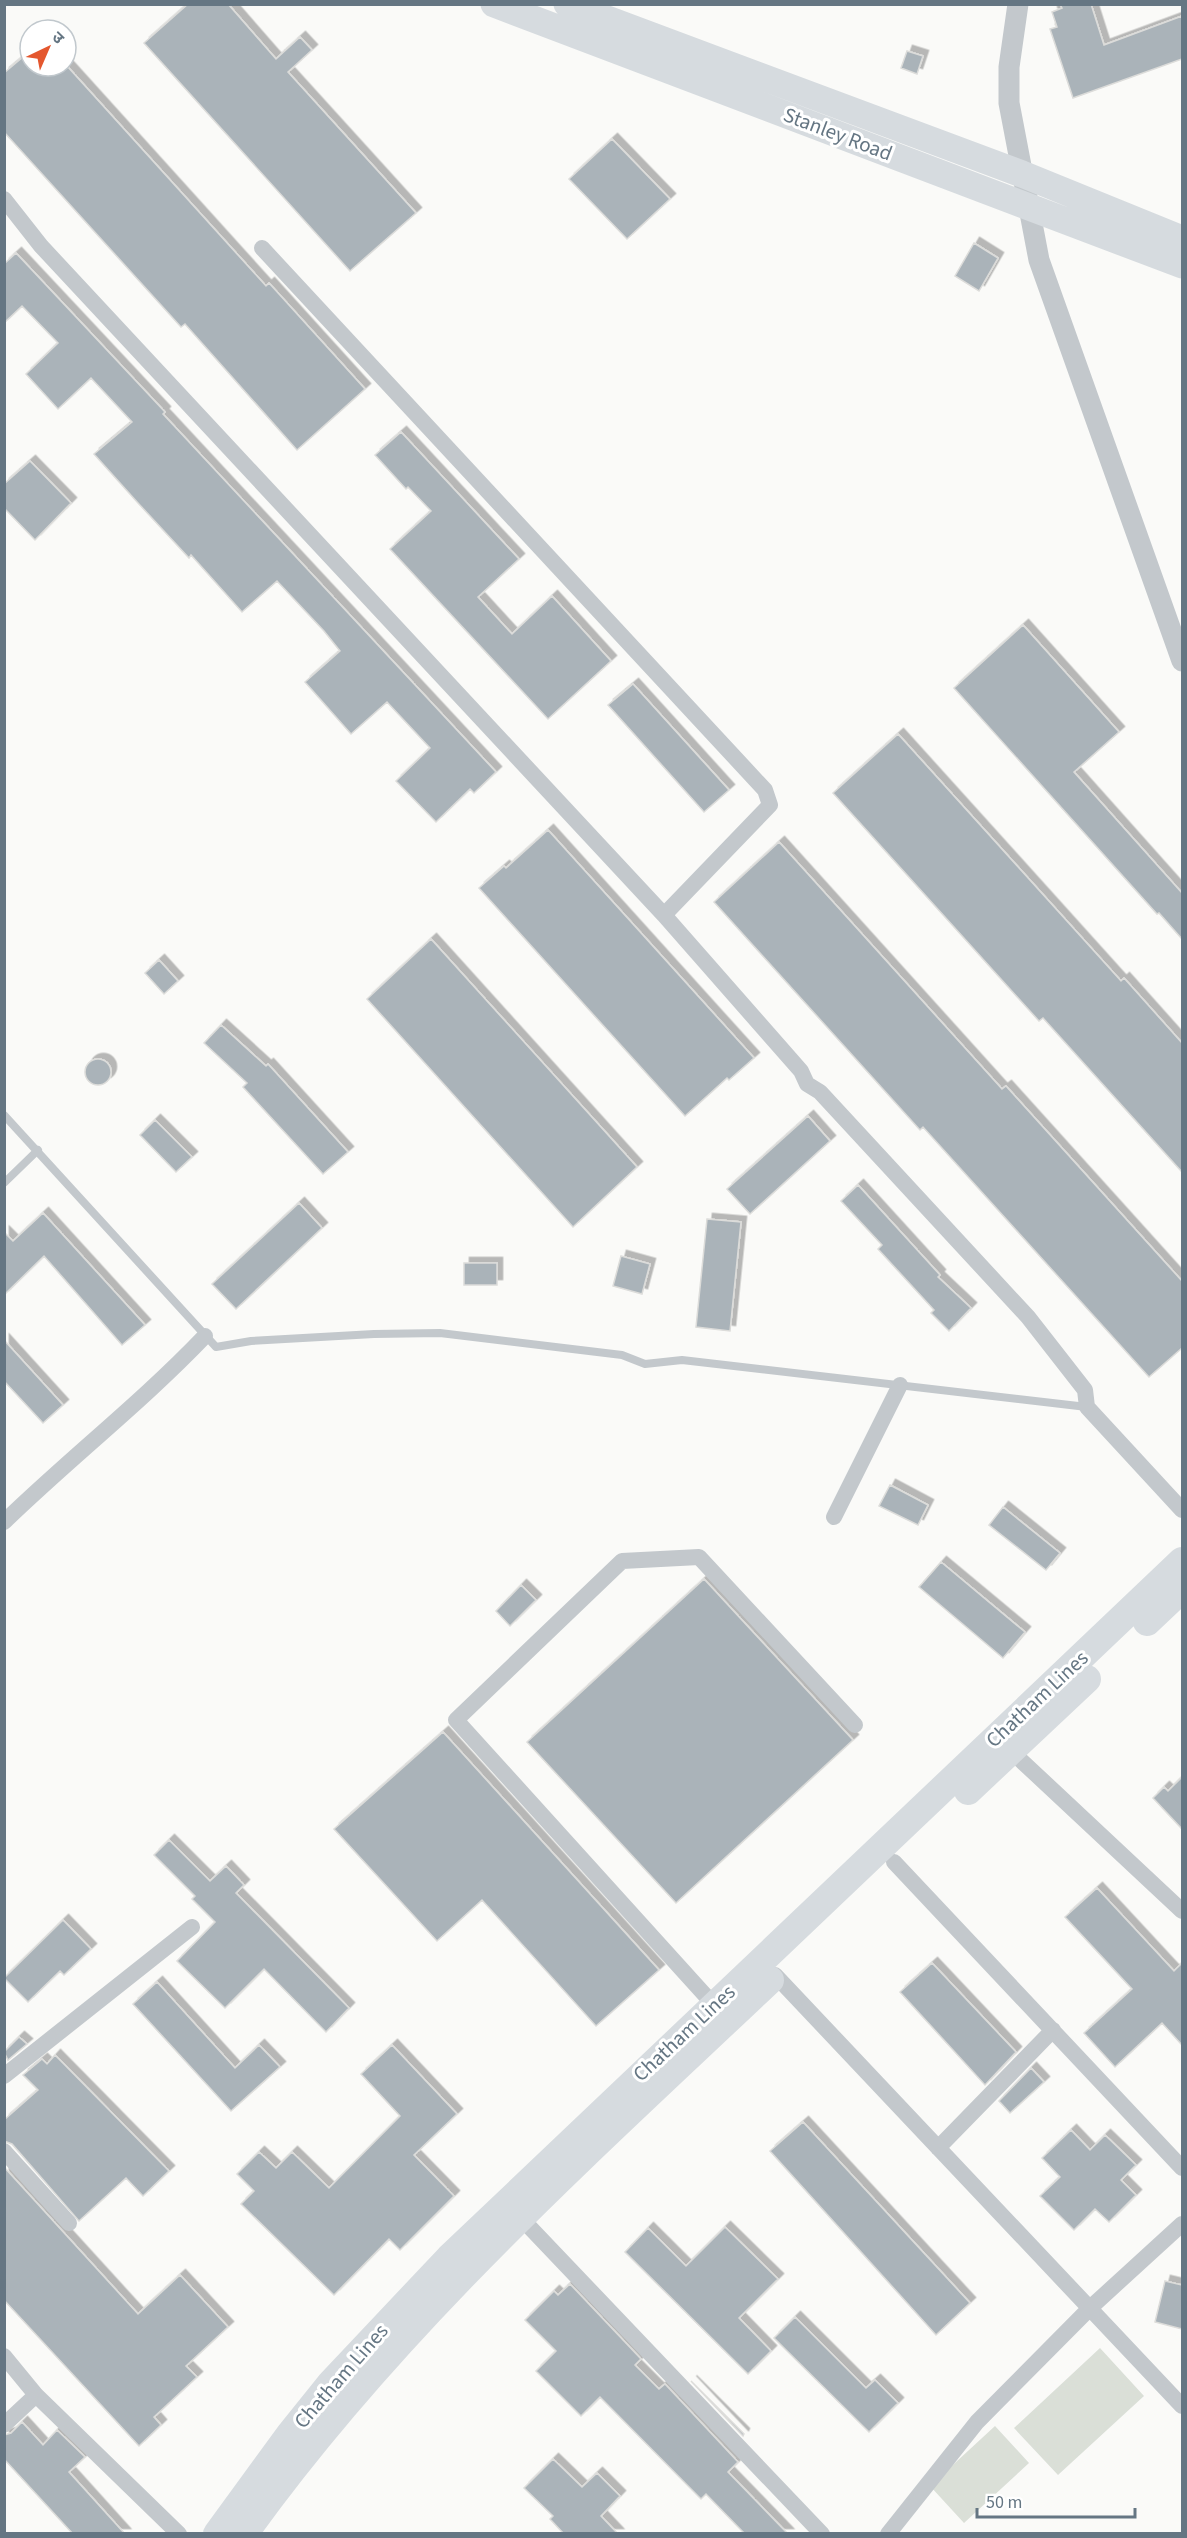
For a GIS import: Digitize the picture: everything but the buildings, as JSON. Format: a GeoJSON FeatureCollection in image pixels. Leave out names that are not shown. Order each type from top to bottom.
{"type":"FeatureCollection","features":[{"type":"Feature","properties":{"kind":"highway","name":"Chatham Lines"},"geometry":{"type":"LineString","coordinates":[[217,2534],[290,2434],[347,2366],[448,2258],[1182,1561]]}},
{"type":"Feature","properties":{"kind":"highway","name":"Chatham Lines"},"geometry":{"type":"LineString","coordinates":[[244,2534],[275,2490],[378,2364],[521,2218],[1182,1588]]}},
{"type":"Feature","properties":{"kind":"main road","name":"Stanley Road"},"geometry":{"type":"LineString","coordinates":[[494,4],[1027,205],[1182,266]]}},
{"type":"Feature","properties":{"kind":"main road","name":"Stanley Road"},"geometry":{"type":"LineString","coordinates":[[567,4],[1022,174],[1182,239]]}},
{"type":"Feature","properties":{"kind":"street"},"geometry":{"type":"LineString","coordinates":[[1018,4],[1009,67],[1009,103],[1039,260],[1182,661]]}},
{"type":"Feature","properties":{"kind":"street"},"geometry":{"type":"LineString","coordinates":[[4,199],[41,246],[664,915],[801,1071],[807,1084],[820,1092],[1028,1317],[1085,1390],[1087,1407],[1182,1510]]}},
{"type":"Feature","properties":{"kind":"street"},"geometry":{"type":"LineString","coordinates":[[262,248],[765,790],[770,805],[664,915]]}},
{"type":"Feature","properties":{"kind":"street"},"geometry":{"type":"LineString","coordinates":[[4,1522],[169,1373],[206,1336]]}},
{"type":"Feature","properties":{"kind":"street"},"geometry":{"type":"LineString","coordinates":[[834,1517],[900,1385]]}},
{"type":"Feature","properties":{"kind":"street"},"geometry":{"type":"LineString","coordinates":[[714,2005],[456,1720],[622,1561],[699,1557],[855,1725]]}},
{"type":"Feature","properties":{"kind":"street"},"geometry":{"type":"LineString","coordinates":[[1011,1751],[1182,1911]]}},
{"type":"Feature","properties":{"kind":"street"},"geometry":{"type":"LineString","coordinates":[[894,1862],[1182,2168]]}},
{"type":"Feature","properties":{"kind":"street"},"geometry":{"type":"LineString","coordinates":[[4,2076],[192,1926]]}},
{"type":"Feature","properties":{"kind":"street"},"geometry":{"type":"LineString","coordinates":[[775,1975],[1182,2406]]}},
{"type":"Feature","properties":{"kind":"street"},"geometry":{"type":"LineString","coordinates":[[938,2148],[1053,2030]]}},
{"type":"Feature","properties":{"kind":"street"},"geometry":{"type":"LineString","coordinates":[[4,2151],[69,2223]]}},
{"type":"Feature","properties":{"kind":"street"},"geometry":{"type":"LineString","coordinates":[[521,2218],[822,2534]]}},
{"type":"Feature","properties":{"kind":"street"},"geometry":{"type":"LineString","coordinates":[[888,2534],[977,2422],[1090,2308],[1182,2224]]}},
{"type":"Feature","properties":{"kind":"street"},"geometry":{"type":"LineString","coordinates":[[4,2356],[36,2395],[179,2534]]}},
{"type":"Feature","properties":{"kind":"street"},"geometry":{"type":"LineString","coordinates":[[4,2425],[36,2395]]}},
{"type":"Feature","properties":{"kind":"lane"},"geometry":{"type":"LineString","coordinates":[[4,1115],[110,1228],[216,1347],[285,1339],[440,1333],[622,1355],[645,1364],[682,1360],[1087,1407]]}},
{"type":"Feature","properties":{"kind":"lane"},"geometry":{"type":"LineString","coordinates":[[4,1183],[38,1150]]}},
{"type":"Feature","properties":{"kind":"shaded area"},"geometry":{"type":"Polygon","coordinates":[[[1100,2348],[1144,2396],[1058,2475],[1014,2428],[1100,2348]]]}},
{"type":"Feature","properties":{"kind":"shaded area"},"geometry":{"type":"Polygon","coordinates":[[[995,2426],[1029,2463],[964,2523],[930,2486],[995,2426]]]}}]}
